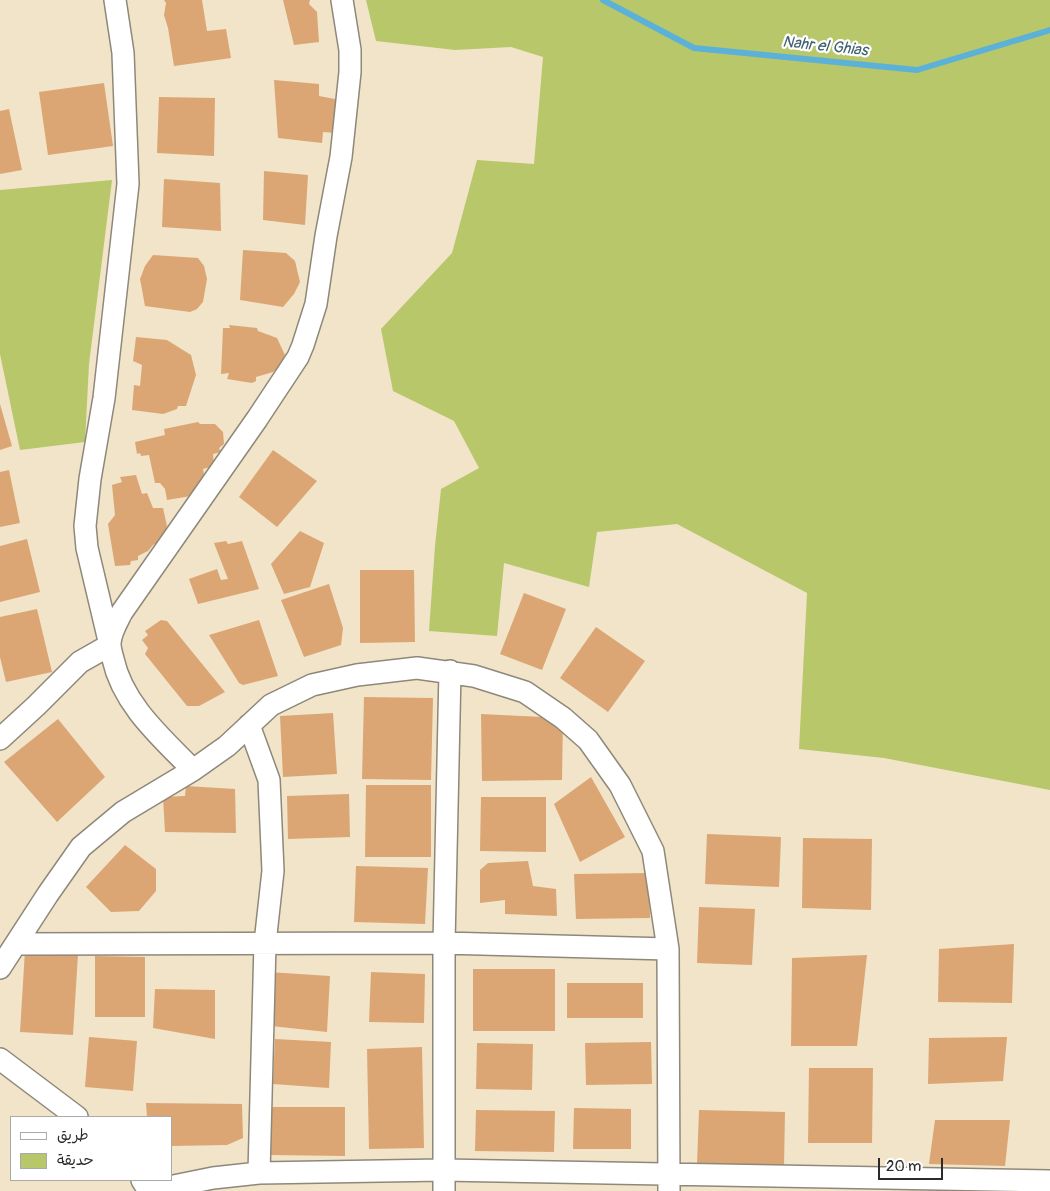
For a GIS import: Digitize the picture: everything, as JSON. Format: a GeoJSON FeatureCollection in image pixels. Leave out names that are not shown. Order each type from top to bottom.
{"type":"FeatureCollection","features":[{"type":"Feature","properties":{"kind":"street"},"geometry":{"type":"LineString","coordinates":[[115,0],[123,53],[128,184],[104,398],[90,479],[86,526],[87,548],[116,675],[133,704],[152,728],[193,770]]}},
{"type":"Feature","properties":{"kind":"street"},"geometry":{"type":"LineString","coordinates":[[110,645],[112,631],[122,612],[257,419],[298,357],[304,344],[316,304],[326,236],[341,157],[350,72],[350,50],[342,0]]}},
{"type":"Feature","properties":{"kind":"street"},"geometry":{"type":"LineString","coordinates":[[0,739],[80,662],[110,645]]}},
{"type":"Feature","properties":{"kind":"street"},"geometry":{"type":"LineString","coordinates":[[0,968],[81,847],[124,812],[193,770],[227,746],[271,705],[312,685],[357,675],[417,668],[450,671],[474,676],[525,692],[563,718],[588,740],[620,785],[653,851],[668,949],[669,1183]]}},
{"type":"Feature","properties":{"kind":"street"},"geometry":{"type":"LineString","coordinates":[[443,1181],[444,944],[450,671]]}},
{"type":"Feature","properties":{"kind":"street"},"geometry":{"type":"LineString","coordinates":[[250,725],[269,780],[273,871],[264,943],[259,1173]]}},
{"type":"Feature","properties":{"kind":"street"},"geometry":{"type":"LineString","coordinates":[[16,944],[444,944],[668,949]]}},
{"type":"Feature","properties":{"kind":"street"},"geometry":{"type":"LineString","coordinates":[[0,1059],[76,1116]]}},
{"type":"Feature","properties":{"kind":"street"},"geometry":{"type":"LineString","coordinates":[[143,1181],[149,1191],[213,1178],[259,1173],[443,1181],[669,1183],[1050,1181]]}},
{"type":"Feature","properties":{"kind":"green space"},"geometry":{"type":"Polygon","coordinates":[[[366,0],[1050,0],[1050,790],[884,758],[799,749],[807,593],[677,524],[597,532],[589,587],[504,563],[497,636],[429,631],[441,489],[479,468],[454,421],[393,391],[381,329],[452,253],[477,160],[534,164],[543,57],[511,47],[455,50],[376,41],[366,0]]]}},
{"type":"Feature","properties":{"kind":"green space"},"geometry":{"type":"Polygon","coordinates":[[[112,180],[89,364],[85,442],[20,450],[0,354],[0,190],[112,180]]]}},
{"type":"Feature","properties":{"kind":"building"},"geometry":{"type":"Polygon","coordinates":[[[164,0],[202,0],[207,31],[226,29],[231,58],[174,66],[164,15],[166,3],[164,0]]]}},
{"type":"Feature","properties":{"kind":"building"},"geometry":{"type":"Polygon","coordinates":[[[283,0],[310,0],[309,4],[317,12],[319,42],[294,45],[283,0]]]}},
{"type":"Feature","properties":{"kind":"building"},"geometry":{"type":"Polygon","coordinates":[[[274,80],[319,84],[319,96],[335,99],[337,133],[323,132],[322,143],[278,138],[274,80]]]}},
{"type":"Feature","properties":{"kind":"building"},"geometry":{"type":"Polygon","coordinates":[[[104,83],[113,146],[48,155],[39,92],[104,83]]]}},
{"type":"Feature","properties":{"kind":"building"},"geometry":{"type":"Polygon","coordinates":[[[159,97],[215,98],[214,156],[157,153],[159,97]]]}},
{"type":"Feature","properties":{"kind":"building"},"geometry":{"type":"Polygon","coordinates":[[[9,109],[22,170],[0,174],[0,111],[9,109]]]}},
{"type":"Feature","properties":{"kind":"building"},"geometry":{"type":"Polygon","coordinates":[[[264,171],[308,175],[305,225],[263,220],[264,171]]]}},
{"type":"Feature","properties":{"kind":"building"},"geometry":{"type":"Polygon","coordinates":[[[164,179],[220,183],[221,231],[162,227],[164,179]]]}},
{"type":"Feature","properties":{"kind":"building"},"geometry":{"type":"Polygon","coordinates":[[[243,250],[286,253],[295,261],[300,282],[294,294],[283,307],[240,300],[243,250]]]}},
{"type":"Feature","properties":{"kind":"building"},"geometry":{"type":"Polygon","coordinates":[[[153,255],[198,258],[204,266],[207,279],[203,302],[197,309],[190,312],[145,306],[140,279],[145,266],[153,255]]]}},
{"type":"Feature","properties":{"kind":"building"},"geometry":{"type":"Polygon","coordinates":[[[229,325],[257,328],[258,331],[277,338],[285,355],[280,366],[273,372],[256,377],[256,381],[252,383],[227,379],[229,373],[221,374],[223,328],[230,328],[229,325]]]}},
{"type":"Feature","properties":{"kind":"building"},"geometry":{"type":"Polygon","coordinates":[[[136,337],[167,340],[191,355],[196,375],[186,406],[178,406],[177,409],[163,414],[132,410],[134,385],[140,386],[142,365],[133,361],[136,337]]]}},
{"type":"Feature","properties":{"kind":"building"},"geometry":{"type":"Polygon","coordinates":[[[0,404],[12,446],[0,450],[0,404]]]}},
{"type":"Feature","properties":{"kind":"building"},"geometry":{"type":"Polygon","coordinates":[[[198,422],[200,424],[215,424],[223,432],[224,444],[219,448],[221,452],[213,454],[214,466],[203,469],[205,480],[191,496],[167,500],[165,489],[160,483],[155,483],[149,455],[141,456],[140,453],[137,454],[135,442],[165,435],[164,429],[198,422]]]}},
{"type":"Feature","properties":{"kind":"building"},"geometry":{"type":"Polygon","coordinates":[[[273,450],[317,481],[277,527],[239,497],[273,450]]]}},
{"type":"Feature","properties":{"kind":"building"},"geometry":{"type":"Polygon","coordinates":[[[9,470],[20,523],[0,527],[0,472],[9,470]]]}},
{"type":"Feature","properties":{"kind":"building"},"geometry":{"type":"Polygon","coordinates":[[[136,475],[142,494],[147,493],[153,508],[163,508],[167,526],[163,539],[138,556],[138,560],[131,561],[130,565],[115,566],[108,524],[115,515],[112,485],[122,482],[120,477],[136,475]]]}},
{"type":"Feature","properties":{"kind":"building"},"geometry":{"type":"Polygon","coordinates":[[[300,531],[324,543],[310,587],[284,594],[271,564],[300,531]]]}},
{"type":"Feature","properties":{"kind":"building"},"geometry":{"type":"Polygon","coordinates":[[[27,539],[40,592],[0,602],[0,546],[27,539]]]}},
{"type":"Feature","properties":{"kind":"building"},"geometry":{"type":"Polygon","coordinates":[[[226,541],[228,544],[242,541],[259,589],[198,604],[189,579],[217,569],[221,580],[228,579],[214,543],[226,541]]]}},
{"type":"Feature","properties":{"kind":"building"},"geometry":{"type":"Polygon","coordinates":[[[360,570],[414,570],[415,642],[360,643],[360,570]]]}},
{"type":"Feature","properties":{"kind":"building"},"geometry":{"type":"Polygon","coordinates":[[[329,584],[343,628],[341,645],[304,657],[281,600],[329,584]]]}},
{"type":"Feature","properties":{"kind":"building"},"geometry":{"type":"Polygon","coordinates":[[[524,593],[566,609],[542,670],[500,654],[524,593]]]}},
{"type":"Feature","properties":{"kind":"building"},"geometry":{"type":"Polygon","coordinates":[[[37,609],[52,672],[6,682],[0,657],[0,617],[37,609]]]}},
{"type":"Feature","properties":{"kind":"building"},"geometry":{"type":"Polygon","coordinates":[[[161,620],[167,621],[225,692],[199,706],[187,706],[145,654],[148,648],[142,640],[148,635],[145,631],[161,620]]]}},
{"type":"Feature","properties":{"kind":"building"},"geometry":{"type":"Polygon","coordinates":[[[259,620],[278,676],[243,685],[239,683],[209,635],[259,620]]]}},
{"type":"Feature","properties":{"kind":"building"},"geometry":{"type":"Polygon","coordinates":[[[596,627],[645,661],[608,712],[560,678],[596,627]]]}},
{"type":"Feature","properties":{"kind":"building"},"geometry":{"type":"Polygon","coordinates":[[[364,697],[433,698],[431,780],[362,779],[364,697]]]}},
{"type":"Feature","properties":{"kind":"building"},"geometry":{"type":"Polygon","coordinates":[[[333,713],[337,774],[283,777],[280,716],[333,713]]]}},
{"type":"Feature","properties":{"kind":"building"},"geometry":{"type":"Polygon","coordinates":[[[481,714],[563,718],[562,780],[482,781],[481,714]]]}},
{"type":"Feature","properties":{"kind":"building"},"geometry":{"type":"Polygon","coordinates":[[[58,719],[105,777],[57,822],[4,762],[58,719]]]}},
{"type":"Feature","properties":{"kind":"building"},"geometry":{"type":"Polygon","coordinates":[[[591,777],[625,837],[580,862],[554,804],[591,777]]]}},
{"type":"Feature","properties":{"kind":"building"},"geometry":{"type":"Polygon","coordinates":[[[366,785],[431,785],[431,857],[365,857],[366,785]]]}},
{"type":"Feature","properties":{"kind":"building"},"geometry":{"type":"Polygon","coordinates":[[[186,786],[235,789],[236,833],[165,832],[163,797],[185,796],[186,786]]]}},
{"type":"Feature","properties":{"kind":"building"},"geometry":{"type":"Polygon","coordinates":[[[349,794],[350,837],[288,839],[287,796],[349,794]]]}},
{"type":"Feature","properties":{"kind":"building"},"geometry":{"type":"Polygon","coordinates":[[[481,797],[546,797],[546,852],[480,851],[481,797]]]}},
{"type":"Feature","properties":{"kind":"building"},"geometry":{"type":"Polygon","coordinates":[[[707,834],[781,837],[779,887],[705,884],[707,834]]]}},
{"type":"Feature","properties":{"kind":"building"},"geometry":{"type":"Polygon","coordinates":[[[803,838],[872,839],[871,910],[802,908],[803,838]]]}},
{"type":"Feature","properties":{"kind":"building"},"geometry":{"type":"Polygon","coordinates":[[[125,845],[156,869],[156,891],[139,911],[111,912],[86,887],[125,845]]]}},
{"type":"Feature","properties":{"kind":"building"},"geometry":{"type":"Polygon","coordinates":[[[528,861],[533,886],[556,889],[557,916],[505,914],[505,900],[480,903],[480,870],[488,863],[528,861]]]}},
{"type":"Feature","properties":{"kind":"building"},"geometry":{"type":"Polygon","coordinates":[[[356,866],[428,868],[425,924],[354,922],[356,866]]]}},
{"type":"Feature","properties":{"kind":"building"},"geometry":{"type":"Polygon","coordinates":[[[649,873],[650,918],[576,919],[574,874],[649,873]]]}},
{"type":"Feature","properties":{"kind":"building"},"geometry":{"type":"Polygon","coordinates":[[[699,907],[755,909],[752,965],[697,963],[699,907]]]}},
{"type":"Feature","properties":{"kind":"building"},"geometry":{"type":"Polygon","coordinates":[[[1014,944],[1012,1003],[938,1002],[939,949],[1014,944]]]}},
{"type":"Feature","properties":{"kind":"building"},"geometry":{"type":"Polygon","coordinates":[[[25,950],[78,954],[73,1035],[20,1032],[25,950]]]}},
{"type":"Feature","properties":{"kind":"building"},"geometry":{"type":"Polygon","coordinates":[[[867,955],[857,1046],[791,1046],[792,958],[867,955]]]}},
{"type":"Feature","properties":{"kind":"building"},"geometry":{"type":"Polygon","coordinates":[[[95,956],[145,957],[145,1017],[95,1017],[95,956]]]}},
{"type":"Feature","properties":{"kind":"building"},"geometry":{"type":"Polygon","coordinates":[[[473,969],[555,969],[555,1031],[473,1031],[473,969]]]}},
{"type":"Feature","properties":{"kind":"building"},"geometry":{"type":"Polygon","coordinates":[[[268,972],[330,976],[327,1032],[271,1026],[268,972]]]}},
{"type":"Feature","properties":{"kind":"building"},"geometry":{"type":"Polygon","coordinates":[[[371,972],[425,974],[424,1023],[369,1022],[371,972]]]}},
{"type":"Feature","properties":{"kind":"building"},"geometry":{"type":"Polygon","coordinates":[[[567,983],[643,983],[643,1018],[567,1018],[567,983]]]}},
{"type":"Feature","properties":{"kind":"building"},"geometry":{"type":"Polygon","coordinates":[[[155,989],[215,990],[215,1039],[153,1028],[155,989]]]}},
{"type":"Feature","properties":{"kind":"building"},"geometry":{"type":"Polygon","coordinates":[[[89,1037],[137,1041],[133,1091],[85,1087],[89,1037]]]}},
{"type":"Feature","properties":{"kind":"building"},"geometry":{"type":"Polygon","coordinates":[[[1007,1037],[1003,1081],[928,1084],[929,1038],[1007,1037]]]}},
{"type":"Feature","properties":{"kind":"building"},"geometry":{"type":"Polygon","coordinates":[[[275,1039],[331,1042],[329,1088],[273,1084],[275,1039]]]}},
{"type":"Feature","properties":{"kind":"building"},"geometry":{"type":"Polygon","coordinates":[[[651,1042],[652,1084],[586,1085],[585,1043],[651,1042]]]}},
{"type":"Feature","properties":{"kind":"building"},"geometry":{"type":"Polygon","coordinates":[[[477,1043],[533,1044],[532,1090],[476,1089],[477,1043]]]}},
{"type":"Feature","properties":{"kind":"building"},"geometry":{"type":"Polygon","coordinates":[[[422,1047],[424,1148],[369,1149],[367,1049],[422,1047]]]}},
{"type":"Feature","properties":{"kind":"building"},"geometry":{"type":"Polygon","coordinates":[[[809,1068],[873,1068],[872,1143],[808,1143],[809,1068]]]}},
{"type":"Feature","properties":{"kind":"building"},"geometry":{"type":"Polygon","coordinates":[[[146,1103],[242,1104],[243,1138],[227,1145],[172,1146],[172,1116],[147,1116],[146,1103]]]}},
{"type":"Feature","properties":{"kind":"building"},"geometry":{"type":"Polygon","coordinates":[[[270,1107],[345,1107],[345,1156],[270,1155],[270,1107]]]}},
{"type":"Feature","properties":{"kind":"building"},"geometry":{"type":"Polygon","coordinates":[[[574,1108],[631,1109],[631,1149],[573,1149],[574,1108]]]}},
{"type":"Feature","properties":{"kind":"building"},"geometry":{"type":"Polygon","coordinates":[[[476,1110],[555,1111],[554,1152],[475,1151],[476,1110]]]}},
{"type":"Feature","properties":{"kind":"building"},"geometry":{"type":"Polygon","coordinates":[[[699,1110],[785,1112],[784,1166],[697,1164],[699,1110]]]}},
{"type":"Feature","properties":{"kind":"building"},"geometry":{"type":"Polygon","coordinates":[[[935,1120],[1010,1120],[1005,1166],[929,1164],[935,1120]]]}},
{"type":"Feature","properties":{"kind":"waterway","name":"Nahr el Ghias"},"geometry":{"type":"LineString","coordinates":[[603,0],[694,48],[917,70],[1050,30]]}}]}
